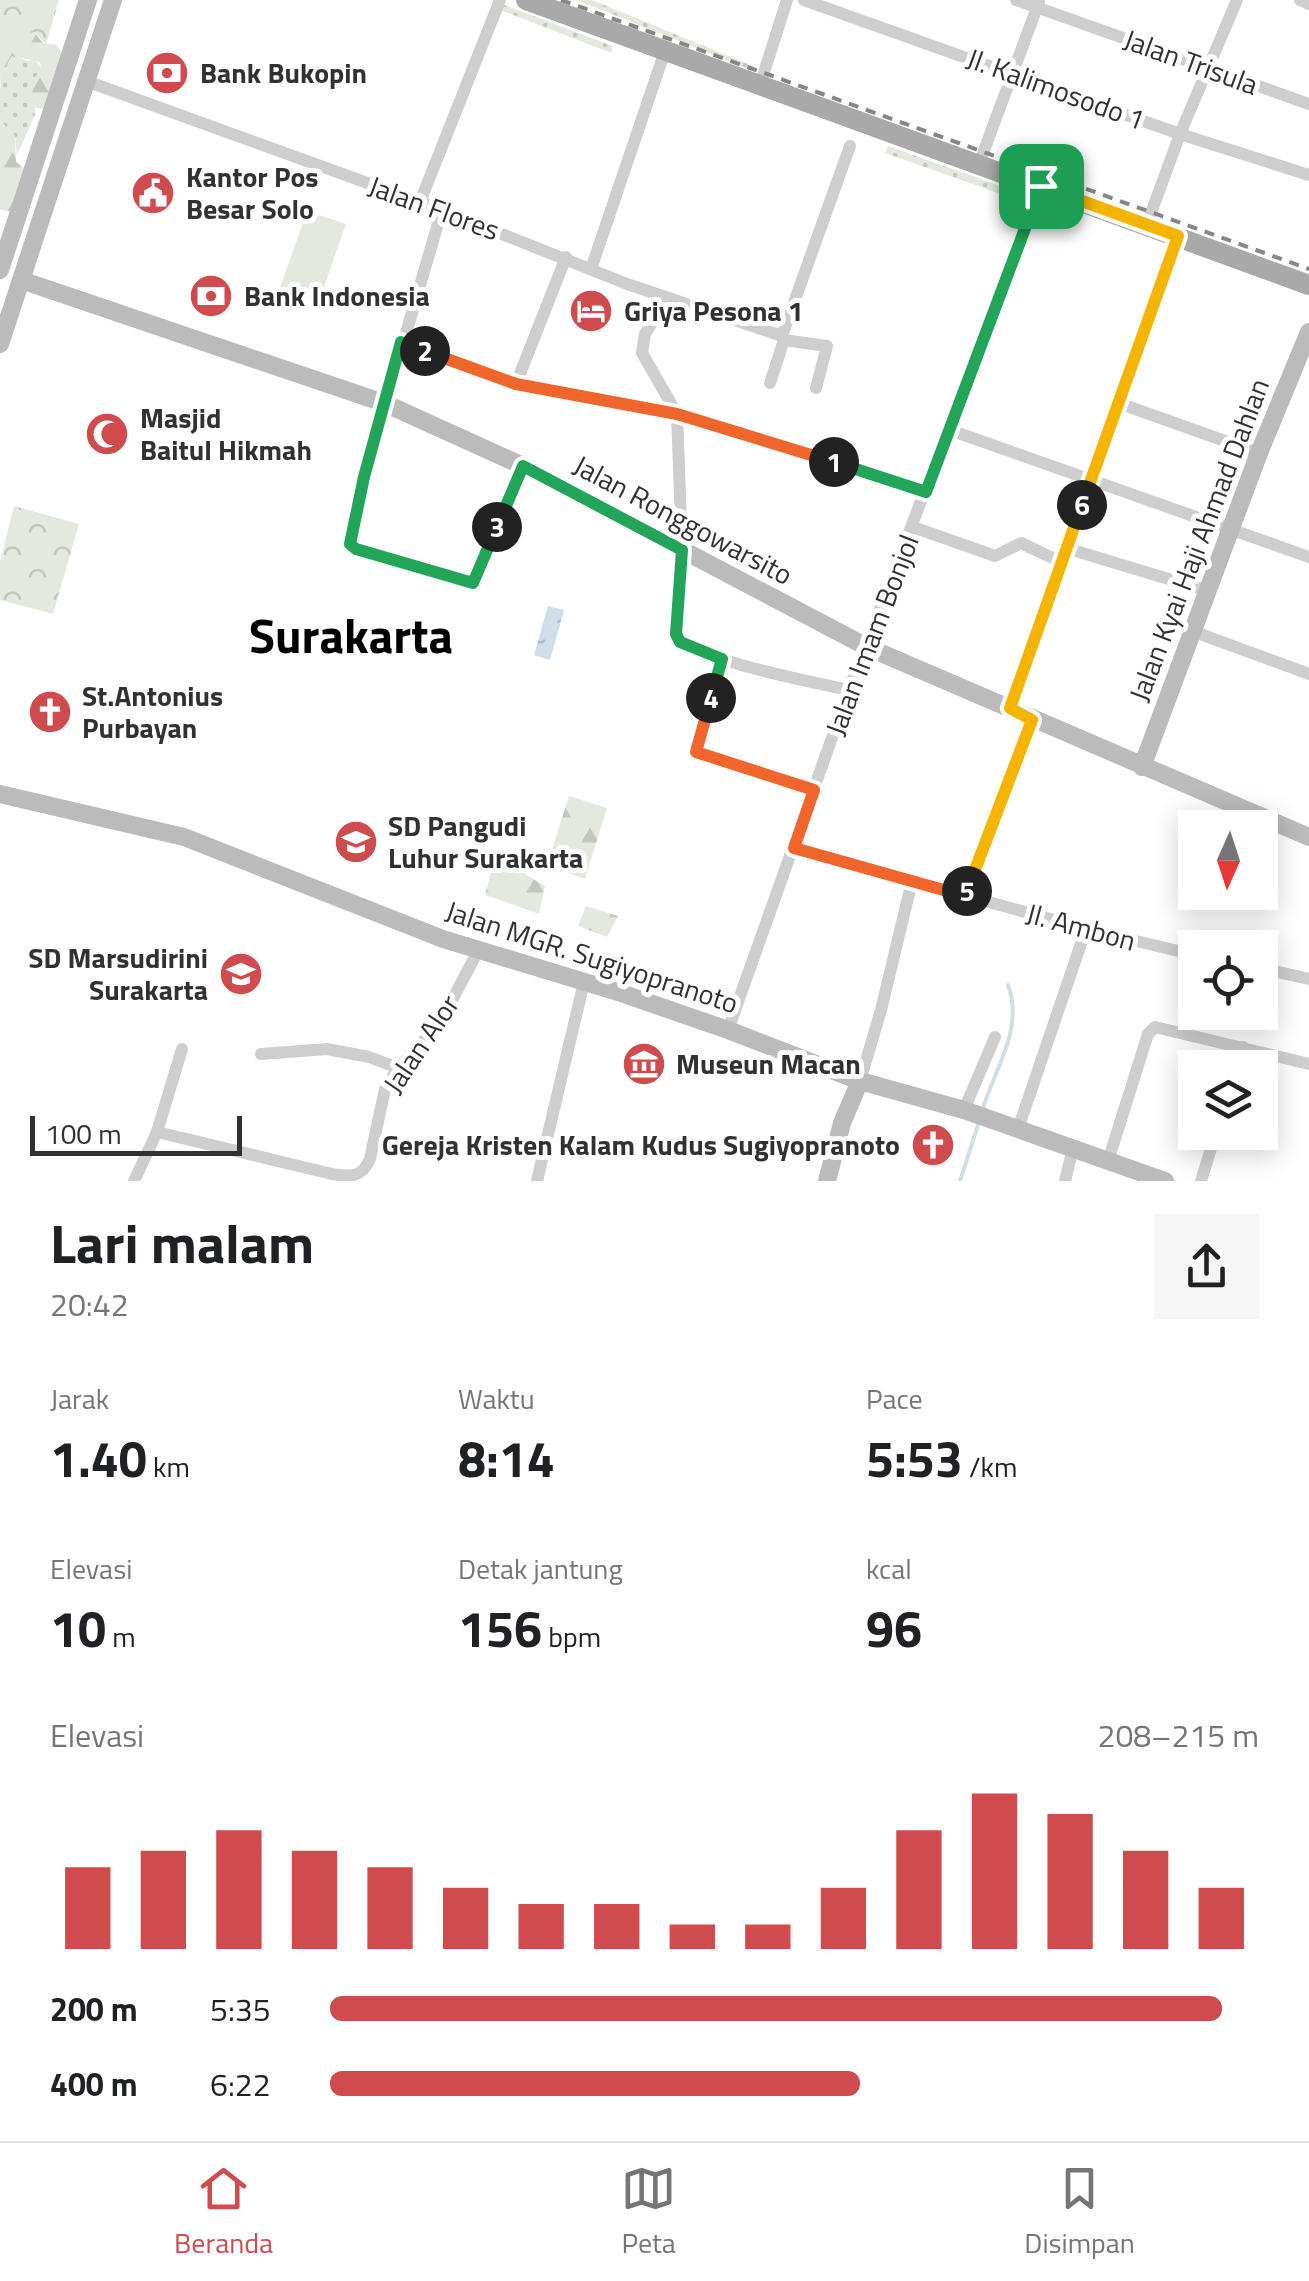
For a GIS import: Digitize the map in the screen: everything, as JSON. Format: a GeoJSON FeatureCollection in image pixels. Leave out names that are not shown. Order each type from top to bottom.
{"type":"FeatureCollection","features":[{"type":"Feature","properties":{"kind":"main road"},"geometry":{"type":"LineString","coordinates":[[0,270],[88,0]]}},
{"type":"Feature","properties":{"kind":"main road"},"geometry":{"type":"LineString","coordinates":[[0,344],[113,0]]}},
{"type":"Feature","properties":{"kind":"main road"},"geometry":{"type":"LineString","coordinates":[[526,0],[1309,286]]}},
{"type":"Feature","properties":{"kind":"main road","name":"Jalan Ronggowarsito"},"geometry":{"type":"LineString","coordinates":[[21,280],[384,403],[523,466],[867,647],[1309,837]]}},
{"type":"Feature","properties":{"kind":"main road","name":"Jalan Kyai Haji Ahmad Dahlan"},"geometry":{"type":"LineString","coordinates":[[1142,768],[1259,454],[1309,332]]}},
{"type":"Feature","properties":{"kind":"main road","name":"Jalan MGR. Sugiyopranoto"},"geometry":{"type":"LineString","coordinates":[[0,794],[184,837],[478,951],[728,1030],[860,1081],[971,1112],[1165,1181]]}},
{"type":"Feature","properties":{"kind":"main road"},"geometry":{"type":"LineString","coordinates":[[827,1181],[842,1123],[860,1081]]}},
{"type":"Feature","properties":{"kind":"street"},"geometry":{"type":"LineString","coordinates":[[420,202],[500,0]]}},
{"type":"Feature","properties":{"kind":"street"},"geometry":{"type":"LineString","coordinates":[[760,85],[788,0]]}},
{"type":"Feature","properties":{"kind":"street","name":"Jl. Kalimosodo 1"},"geometry":{"type":"LineString","coordinates":[[804,0],[1180,134],[1309,175]]}},
{"type":"Feature","properties":{"kind":"street","name":"Jalan Trisula"},"geometry":{"type":"LineString","coordinates":[[1016,0],[1039,4],[1309,104]]}},
{"type":"Feature","properties":{"kind":"street"},"geometry":{"type":"LineString","coordinates":[[1147,224],[1237,0]]}},
{"type":"Feature","properties":{"kind":"street"},"geometry":{"type":"LineString","coordinates":[[1300,0],[1309,4]]}},
{"type":"Feature","properties":{"kind":"street"},"geometry":{"type":"LineString","coordinates":[[979,164],[1039,4]]}},
{"type":"Feature","properties":{"kind":"street"},"geometry":{"type":"LineString","coordinates":[[591,268],[665,51]]}},
{"type":"Feature","properties":{"kind":"street","name":"Jalan Flores"},"geometry":{"type":"LineString","coordinates":[[86,81],[442,210],[667,298],[783,338],[828,346],[816,388]]}},
{"type":"Feature","properties":{"kind":"street"},"geometry":{"type":"LineString","coordinates":[[770,383],[850,146]]}},
{"type":"Feature","properties":{"kind":"street","name":"Jalan Imam Bonjol"},"geometry":{"type":"LineString","coordinates":[[728,1030],[849,690],[1041,186]]}},
{"type":"Feature","properties":{"kind":"street"},"geometry":{"type":"LineString","coordinates":[[442,210],[384,403],[350,541],[356,549],[473,583],[523,466]]}},
{"type":"Feature","properties":{"kind":"street"},"geometry":{"type":"LineString","coordinates":[[1010,708],[1178,236]]}},
{"type":"Feature","properties":{"kind":"street"},"geometry":{"type":"LineString","coordinates":[[516,384],[566,258]]}},
{"type":"Feature","properties":{"kind":"street"},"geometry":{"type":"LineString","coordinates":[[667,298],[645,334],[642,353],[677,414],[682,550],[676,634],[680,642],[722,659],[849,690]]}},
{"type":"Feature","properties":{"kind":"street"},"geometry":{"type":"LineString","coordinates":[[401,342],[516,384],[677,414],[926,492]]}},
{"type":"Feature","properties":{"kind":"street"},"geometry":{"type":"LineString","coordinates":[[1120,404],[1259,454]]}},
{"type":"Feature","properties":{"kind":"street"},"geometry":{"type":"LineString","coordinates":[[950,430],[1309,557]]}},
{"type":"Feature","properties":{"kind":"street"},"geometry":{"type":"LineString","coordinates":[[913,527],[995,556],[1020,544],[1208,591]]}},
{"type":"Feature","properties":{"kind":"street"},"geometry":{"type":"LineString","coordinates":[[1192,631],[1309,674]]}},
{"type":"Feature","properties":{"kind":"street"},"geometry":{"type":"LineString","coordinates":[[722,659],[696,752],[814,790]]}},
{"type":"Feature","properties":{"kind":"street"},"geometry":{"type":"LineString","coordinates":[[955,893],[1032,720]]}},
{"type":"Feature","properties":{"kind":"street","name":"Jl. Ambon"},"geometry":{"type":"LineString","coordinates":[[794,848],[1178,952]]}},
{"type":"Feature","properties":{"kind":"street"},"geometry":{"type":"LineString","coordinates":[[860,1081],[912,881]]}},
{"type":"Feature","properties":{"kind":"street"},"geometry":{"type":"LineString","coordinates":[[1018,1129],[1086,930]]}},
{"type":"Feature","properties":{"kind":"street","name":"Jalan Alor"},"geometry":{"type":"LineString","coordinates":[[157,1132],[332,1174],[357,1175],[366,1169],[370,1159],[385,1089],[398,1068],[440,1024],[478,951]]}},
{"type":"Feature","properties":{"kind":"street"},"geometry":{"type":"LineString","coordinates":[[1278,972],[1309,978]]}},
{"type":"Feature","properties":{"kind":"street"},"geometry":{"type":"LineString","coordinates":[[537,1181],[584,982]]}},
{"type":"Feature","properties":{"kind":"street"},"geometry":{"type":"LineString","coordinates":[[1108,1161],[1152,1029],[1163,1027],[1309,1064]]}},
{"type":"Feature","properties":{"kind":"street"},"geometry":{"type":"LineString","coordinates":[[971,1112],[995,1038]]}},
{"type":"Feature","properties":{"kind":"street"},"geometry":{"type":"LineString","coordinates":[[134,1181],[157,1132],[182,1049]]}},
{"type":"Feature","properties":{"kind":"street"},"geometry":{"type":"LineString","coordinates":[[261,1054],[327,1050],[369,1057],[398,1068]]}},
{"type":"Feature","properties":{"kind":"street"},"geometry":{"type":"LineString","coordinates":[[1065,1181],[1073,1148]]}},
{"type":"Feature","properties":{"kind":"street"},"geometry":{"type":"LineString","coordinates":[[1201,1181],[1210,1150]]}},
{"type":"Feature","properties":{"kind":"green space"},"geometry":{"type":"Polygon","coordinates":[[[0,0],[59,0],[46,44],[34,32],[14,37],[0,28],[0,0]]]}},
{"type":"Feature","properties":{"kind":"green space"},"geometry":{"type":"Polygon","coordinates":[[[577,0],[592,0],[753,66],[751,70],[577,0]]]}},
{"type":"Feature","properties":{"kind":"green space"},"geometry":{"type":"Polygon","coordinates":[[[502,4],[613,46],[611,53],[500,10],[502,4]]]}},
{"type":"Feature","properties":{"kind":"green space"},"geometry":{"type":"Polygon","coordinates":[[[0,28],[20,34],[34,32],[43,43],[57,45],[70,74],[62,105],[48,109],[32,104],[33,81],[42,67],[39,62],[12,56],[0,75],[0,28]]]}},
{"type":"Feature","properties":{"kind":"green space"},"geometry":{"type":"Polygon","coordinates":[[[12,55],[33,59],[42,67],[34,81],[35,115],[17,155],[15,136],[3,124],[0,75],[12,55]]]}},
{"type":"Feature","properties":{"kind":"green space"},"geometry":{"type":"Polygon","coordinates":[[[0,86],[4,96],[3,124],[15,136],[16,162],[24,168],[17,212],[0,210],[0,86]]]}},
{"type":"Feature","properties":{"kind":"green space"},"geometry":{"type":"Polygon","coordinates":[[[888,146],[1026,195],[1023,202],[885,153],[888,146]]]}},
{"type":"Feature","properties":{"kind":"green space"},"geometry":{"type":"Polygon","coordinates":[[[307,211],[346,224],[319,301],[280,288],[307,211]]]}},
{"type":"Feature","properties":{"kind":"green space"},"geometry":{"type":"Polygon","coordinates":[[[14,506],[79,524],[53,614],[0,600],[0,562],[14,506]]]}},
{"type":"Feature","properties":{"kind":"green space"},"geometry":{"type":"Polygon","coordinates":[[[569,796],[607,808],[585,879],[547,865],[569,796]]]}},
{"type":"Feature","properties":{"kind":"green space"},"geometry":{"type":"Polygon","coordinates":[[[495,856],[545,886],[539,914],[485,895],[495,856]]]}},
{"type":"Feature","properties":{"kind":"green space"},"geometry":{"type":"Polygon","coordinates":[[[586,906],[618,916],[607,937],[578,926],[586,906]]]}},
{"type":"Feature","properties":{"kind":"water"},"geometry":{"type":"Polygon","coordinates":[[[548,606],[564,610],[550,660],[534,655],[548,606]]]}},
{"type":"Feature","properties":{"kind":"waterway"},"geometry":{"type":"LineString","coordinates":[[983,1108],[1011,1032],[1013,1016],[1008,985]]}},
{"type":"Feature","properties":{"kind":"waterway"},"geometry":{"type":"LineString","coordinates":[[960,1181],[979,1122]]}},
{"type":"Feature","properties":{"kind":"railway"},"geometry":{"type":"LineString","coordinates":[[561,0],[1309,269]]}},
{"type":"Feature","properties":{"kind":"place","name":"Bank Bukopin"},"geometry":{"type":"Point","coordinates":[167,73]}},
{"type":"Feature","properties":{"kind":"place","name":"Kantor Pos Besar Solo"},"geometry":{"type":"Point","coordinates":[153,193]}},
{"type":"Feature","properties":{"kind":"place","name":"Bank Indonesia"},"geometry":{"type":"Point","coordinates":[211,296]}},
{"type":"Feature","properties":{"kind":"place","name":"Griya Pesona 1"},"geometry":{"type":"Point","coordinates":[591,311]}},
{"type":"Feature","properties":{"kind":"place","name":"Masjid Baitul Hikmah"},"geometry":{"type":"Point","coordinates":[107,434]}},
{"type":"Feature","properties":{"kind":"place","name":"St.Antonius Purbayan"},"geometry":{"type":"Point","coordinates":[50,712]}},
{"type":"Feature","properties":{"kind":"place","name":"SD Pangudi Luhur Surakarta"},"geometry":{"type":"Point","coordinates":[356,842]}},
{"type":"Feature","properties":{"kind":"place","name":"SD Marsudirini Surakarta"},"geometry":{"type":"Point","coordinates":[241,974]}},
{"type":"Feature","properties":{"kind":"place","name":"Museun Macan"},"geometry":{"type":"Point","coordinates":[644,1064]}},
{"type":"Feature","properties":{"kind":"place","name":"Gereja Kristen Kalam Kudus Sugiyopranoto"},"geometry":{"type":"Point","coordinates":[933,1145]}},
{"type":"Feature","properties":{"kind":"district","name":"Surakarta"},"geometry":{"type":"Point","coordinates":[351,636]}},
{"type":"Feature","properties":{"kind":"route"},"geometry":{"type":"LineString","coordinates":[[1041,186],[1178,236],[1010,708],[1032,720],[965,896],[794,848],[814,790],[696,752],[722,659],[680,642],[676,634],[682,550],[523,466],[473,583],[350,544],[401,342],[516,384],[677,414],[926,492],[1041,186]]}}]}
